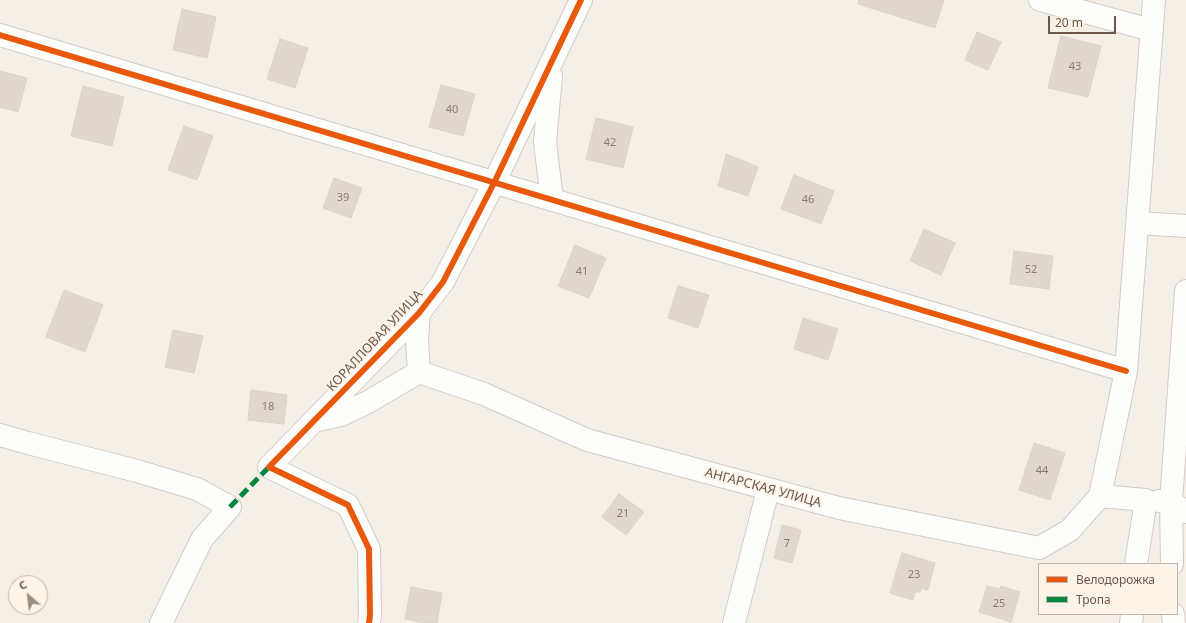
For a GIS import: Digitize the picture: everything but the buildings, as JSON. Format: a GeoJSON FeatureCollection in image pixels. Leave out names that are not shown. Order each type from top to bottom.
{"type":"FeatureCollection","features":[{"type":"Feature","properties":{"kind":"street","name":"КОРАЛЛОВАЯ УЛИЦА"},"geometry":{"type":"LineString","coordinates":[[369,623],[369,549],[348,505],[269,467],[419,313],[443,282],[494,183],[581,0]]}},
{"type":"Feature","properties":{"kind":"street"},"geometry":{"type":"LineString","coordinates":[[1040,0],[1151,30]]}},
{"type":"Feature","properties":{"kind":"street"},"geometry":{"type":"LineString","coordinates":[[1154,0],[1126,371],[1100,496],[1146,500],[1178,507]]}},
{"type":"Feature","properties":{"kind":"street"},"geometry":{"type":"LineString","coordinates":[[0,35],[1126,371]]}},
{"type":"Feature","properties":{"kind":"street"},"geometry":{"type":"LineString","coordinates":[[552,63],[546,142],[552,200]]}},
{"type":"Feature","properties":{"kind":"street"},"geometry":{"type":"LineString","coordinates":[[1137,223],[1186,226]]}},
{"type":"Feature","properties":{"kind":"street"},"geometry":{"type":"LineString","coordinates":[[1172,563],[1178,507],[1186,291]]}},
{"type":"Feature","properties":{"kind":"street"},"geometry":{"type":"LineString","coordinates":[[313,421],[341,414],[368,402],[418,372],[417,340],[419,313]]}},
{"type":"Feature","properties":{"kind":"street","name":"АНГАРСКАЯ УЛИЦА"},"geometry":{"type":"LineString","coordinates":[[418,372],[484,394],[586,440],[839,508],[1039,548],[1070,530],[1100,496]]}},
{"type":"Feature","properties":{"kind":"street"},"geometry":{"type":"LineString","coordinates":[[0,435],[28,444],[137,470],[197,489],[230,507],[202,540],[161,623]]}},
{"type":"Feature","properties":{"kind":"street"},"geometry":{"type":"LineString","coordinates":[[734,623],[768,490]]}},
{"type":"Feature","properties":{"kind":"street"},"geometry":{"type":"LineString","coordinates":[[1136,563],[1146,500]]}},
{"type":"Feature","properties":{"kind":"marked path"},"geometry":{"type":"LineString","coordinates":[[230,507],[269,467]]}},
{"type":"Feature","properties":{"kind":"cycle path"},"geometry":{"type":"LineString","coordinates":[[369,623],[369,549],[348,505],[269,467],[419,313],[443,282],[494,183],[581,0]]}},
{"type":"Feature","properties":{"kind":"cycle path"},"geometry":{"type":"LineString","coordinates":[[0,35],[1126,371]]}}]}
